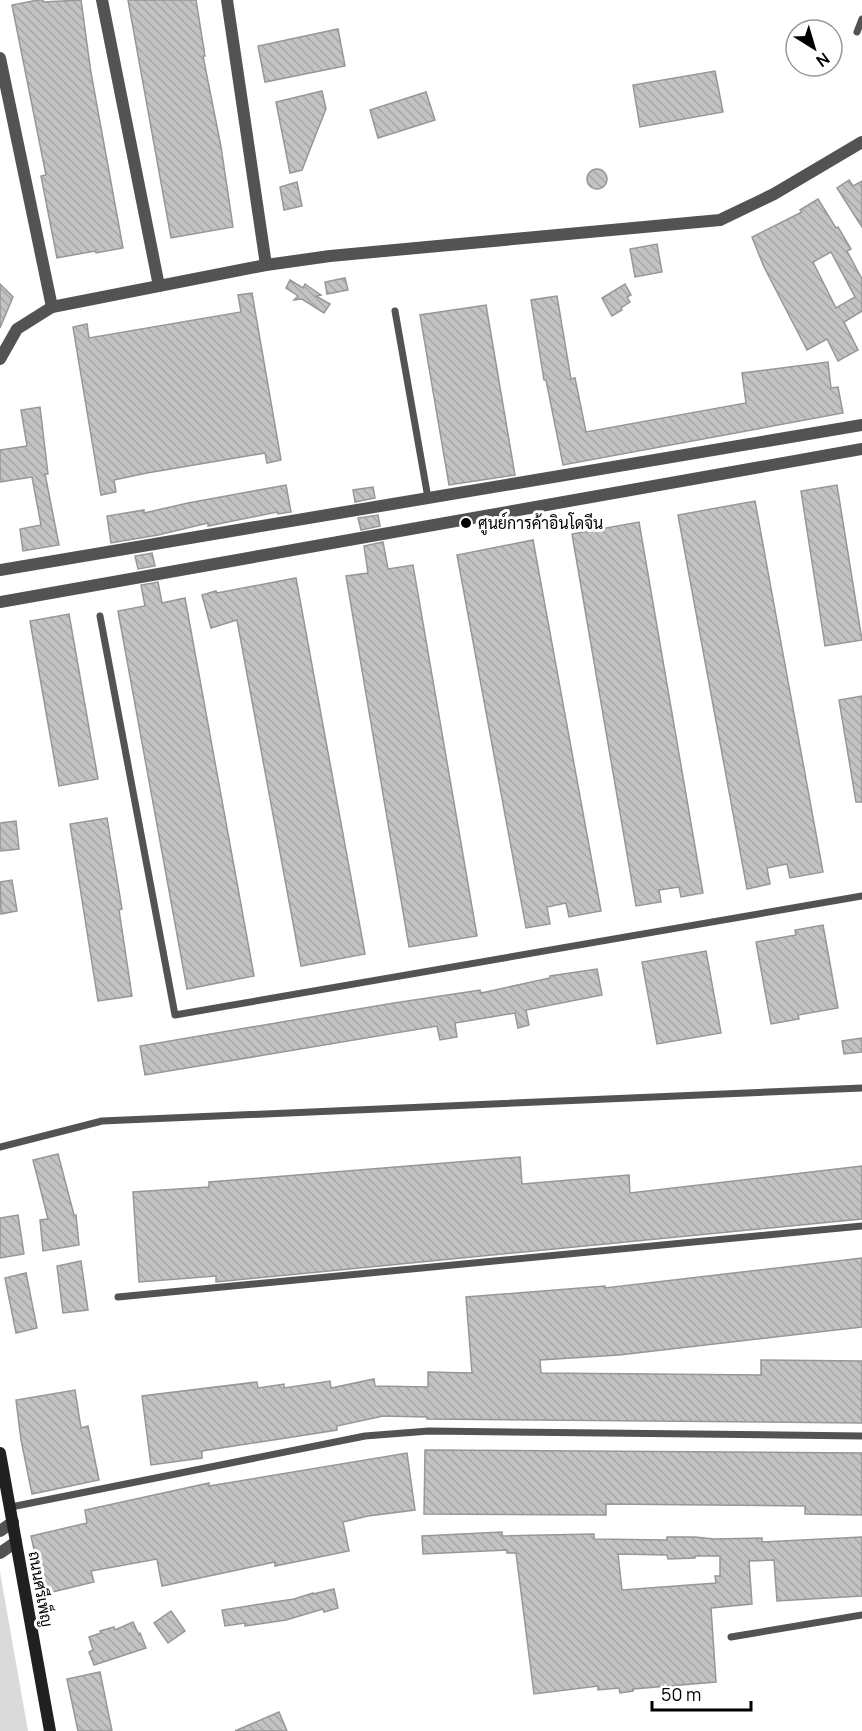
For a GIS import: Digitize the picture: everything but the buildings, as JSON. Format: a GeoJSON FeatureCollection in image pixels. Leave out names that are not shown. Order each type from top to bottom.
{"type":"FeatureCollection","features":[{"type":"Feature","properties":{"kind":"main road","name":"ถนนศรีเพ็ญ"},"geometry":{"type":"LineString","coordinates":[[0,1453],[50,1731]]}},
{"type":"Feature","properties":{"kind":"street"},"geometry":{"type":"LineString","coordinates":[[102,0],[159,286]]}},
{"type":"Feature","properties":{"kind":"street"},"geometry":{"type":"LineString","coordinates":[[227,0],[266,265]]}},
{"type":"Feature","properties":{"kind":"street"},"geometry":{"type":"LineString","coordinates":[[0,58],[52,307]]}},
{"type":"Feature","properties":{"kind":"street"},"geometry":{"type":"LineString","coordinates":[[0,359],[17,329],[52,307],[266,265],[330,256],[720,220],[774,194],[862,142]]}},
{"type":"Feature","properties":{"kind":"street"},"geometry":{"type":"LineString","coordinates":[[0,570],[862,425]]}},
{"type":"Feature","properties":{"kind":"street"},"geometry":{"type":"LineString","coordinates":[[0,602],[862,449]]}},
{"type":"Feature","properties":{"kind":"street"},"geometry":{"type":"LineString","coordinates":[[0,1531],[13,1522]]}},
{"type":"Feature","properties":{"kind":"street"},"geometry":{"type":"LineString","coordinates":[[0,1552],[16,1542]]}},
{"type":"Feature","properties":{"kind":"lane"},"geometry":{"type":"LineString","coordinates":[[857,32],[862,19]]}},
{"type":"Feature","properties":{"kind":"lane"},"geometry":{"type":"LineString","coordinates":[[395,310],[428,498]]}},
{"type":"Feature","properties":{"kind":"lane"},"geometry":{"type":"LineString","coordinates":[[100,616],[175,1015],[862,896]]}},
{"type":"Feature","properties":{"kind":"lane"},"geometry":{"type":"LineString","coordinates":[[0,1147],[102,1121],[862,1088]]}},
{"type":"Feature","properties":{"kind":"lane"},"geometry":{"type":"LineString","coordinates":[[118,1297],[862,1226]]}},
{"type":"Feature","properties":{"kind":"lane"},"geometry":{"type":"LineString","coordinates":[[11,1507],[365,1436],[429,1431],[862,1436]]}},
{"type":"Feature","properties":{"kind":"lane"},"geometry":{"type":"LineString","coordinates":[[730,1637],[862,1614]]}},
{"type":"Feature","properties":{"kind":"shaded area"},"geometry":{"type":"Polygon","coordinates":[[[0,1572],[28,1731],[0,1731],[0,1572]]]}},
{"type":"Feature","properties":{"kind":"place","name":"ศูนย์การค้าอินโดจีน"},"geometry":{"type":"Point","coordinates":[466,523]}}]}
